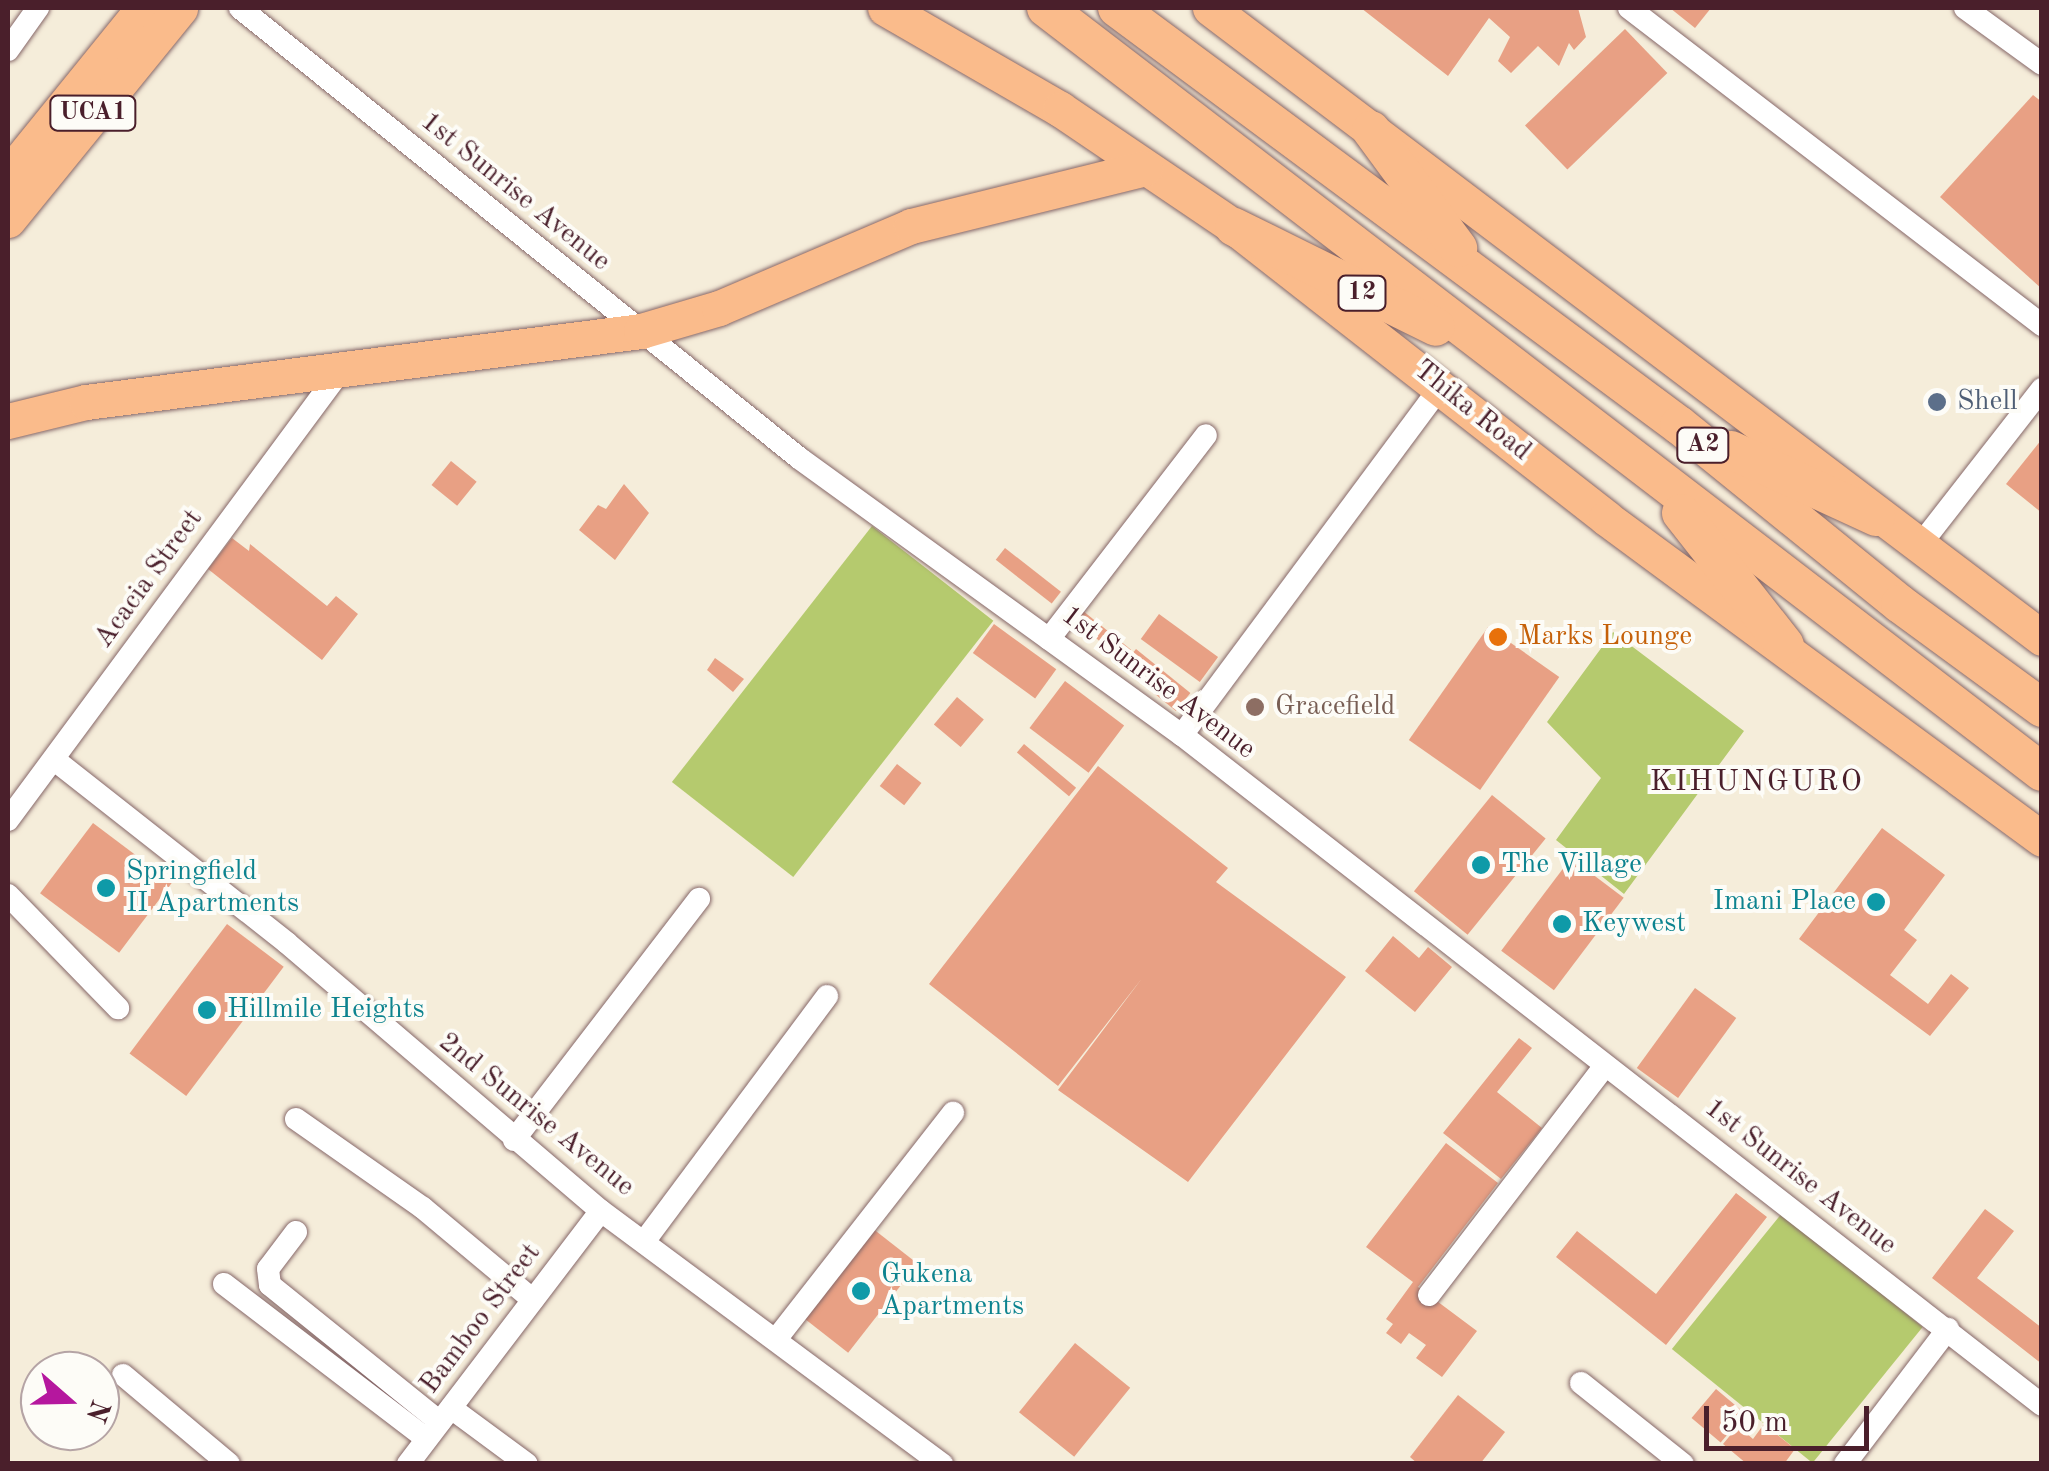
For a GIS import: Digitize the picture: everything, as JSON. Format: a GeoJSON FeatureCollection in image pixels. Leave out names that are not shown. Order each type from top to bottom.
{"type":"FeatureCollection","features":[{"type":"Feature","properties":{"kind":"highway","name":"A2"},"geometry":{"type":"LineString","coordinates":[[1046,8],[2042,772]]}},
{"type":"Feature","properties":{"kind":"highway","name":"A2"},"geometry":{"type":"LineString","coordinates":[[1117,8],[1356,191],[1477,274],[1679,426],[1900,604],[2042,708]]}},
{"type":"Feature","properties":{"kind":"highway"},"geometry":{"type":"LineString","coordinates":[[1371,130],[1477,274]]}},
{"type":"Feature","properties":{"kind":"highway","name":"12"},"geometry":{"type":"LineString","coordinates":[[1234,227],[1494,352]]}},
{"type":"Feature","properties":{"kind":"highway"},"geometry":{"type":"LineString","coordinates":[[1679,426],[1876,518]]}},
{"type":"Feature","properties":{"kind":"highway"},"geometry":{"type":"LineString","coordinates":[[1645,468],[1784,645]]}},
{"type":"Feature","properties":{"kind":"main road","name":"UCA1"},"geometry":{"type":"LineString","coordinates":[[8,174],[142,8]]}},
{"type":"Feature","properties":{"kind":"main road","name":"UCA1"},"geometry":{"type":"LineString","coordinates":[[8,220],[180,8]]}},
{"type":"Feature","properties":{"kind":"main road","name":"Thika Road"},"geometry":{"type":"LineString","coordinates":[[885,8],[1060,110],[1234,227],[1606,518],[1784,645],[2042,840]]}},
{"type":"Feature","properties":{"kind":"main road"},"geometry":{"type":"LineString","coordinates":[[1210,8],[1876,518],[1920,544],[2042,638]]}},
{"type":"Feature","properties":{"kind":"main road"},"geometry":{"type":"LineString","coordinates":[[1237,8],[1257,42]]}},
{"type":"Feature","properties":{"kind":"main road"},"geometry":{"type":"LineString","coordinates":[[8,421],[86,402],[338,374],[641,330],[719,308],[911,226],[1145,168]]}},
{"type":"Feature","properties":{"kind":"street"},"geometry":{"type":"LineString","coordinates":[[8,50],[38,8]]}},
{"type":"Feature","properties":{"kind":"street","name":"1st Sunrise Avenue"},"geometry":{"type":"LineString","coordinates":[[240,8],[799,458],[1182,735],[2042,1405]]}},
{"type":"Feature","properties":{"kind":"street"},"geometry":{"type":"LineString","coordinates":[[1629,8],[2042,324]]}},
{"type":"Feature","properties":{"kind":"street"},"geometry":{"type":"LineString","coordinates":[[1965,8],[2042,64]]}},
{"type":"Feature","properties":{"kind":"street","name":"Acacia Street"},"geometry":{"type":"LineString","coordinates":[[8,820],[56,761],[338,374]]}},
{"type":"Feature","properties":{"kind":"street"},"geometry":{"type":"LineString","coordinates":[[1182,735],[1442,386]]}},
{"type":"Feature","properties":{"kind":"street"},"geometry":{"type":"LineString","coordinates":[[1920,544],[2042,389]]}},
{"type":"Feature","properties":{"kind":"street"},"geometry":{"type":"LineString","coordinates":[[1050,639],[1206,435]]}},
{"type":"Feature","properties":{"kind":"street","name":"2nd Sunrise Avenue"},"geometry":{"type":"LineString","coordinates":[[56,761],[286,943],[601,1210],[778,1338],[942,1464]]}},
{"type":"Feature","properties":{"kind":"street"},"geometry":{"type":"LineString","coordinates":[[8,895],[118,1008]]}},
{"type":"Feature","properties":{"kind":"street"},"geometry":{"type":"LineString","coordinates":[[514,1140],[699,899]]}},
{"type":"Feature","properties":{"kind":"street"},"geometry":{"type":"LineString","coordinates":[[646,1240],[828,996]]}},
{"type":"Feature","properties":{"kind":"street"},"geometry":{"type":"LineString","coordinates":[[1429,1295],[1605,1066]]}},
{"type":"Feature","properties":{"kind":"street"},"geometry":{"type":"LineString","coordinates":[[778,1338],[953,1114]]}},
{"type":"Feature","properties":{"kind":"street"},"geometry":{"type":"LineString","coordinates":[[296,1118],[423,1208],[532,1300]]}},
{"type":"Feature","properties":{"kind":"street","name":"Bamboo Street"},"geometry":{"type":"LineString","coordinates":[[408,1464],[601,1210]]}},
{"type":"Feature","properties":{"kind":"street"},"geometry":{"type":"LineString","coordinates":[[296,1232],[268,1269],[270,1284],[439,1423]]}},
{"type":"Feature","properties":{"kind":"street"},"geometry":{"type":"LineString","coordinates":[[224,1284],[439,1423],[527,1464]]}},
{"type":"Feature","properties":{"kind":"street"},"geometry":{"type":"LineString","coordinates":[[1846,1464],[1948,1329]]}},
{"type":"Feature","properties":{"kind":"street"},"geometry":{"type":"LineString","coordinates":[[124,1375],[229,1464]]}},
{"type":"Feature","properties":{"kind":"street"},"geometry":{"type":"LineString","coordinates":[[1581,1383],[1683,1464]]}},
{"type":"Feature","properties":{"kind":"green space"},"geometry":{"type":"Polygon","coordinates":[[[872,526],[993,621],[793,877],[672,782],[872,526]]]}},
{"type":"Feature","properties":{"kind":"green space"},"geometry":{"type":"Polygon","coordinates":[[[1613,632],[1744,731],[1624,894],[1556,840],[1601,778],[1547,722],[1613,632]]]}},
{"type":"Feature","properties":{"kind":"green space"},"geometry":{"type":"Polygon","coordinates":[[[1782,1213],[1923,1327],[1813,1463],[1672,1349],[1782,1213]]]}},
{"type":"Feature","properties":{"kind":"building"},"geometry":{"type":"Polygon","coordinates":[[[1361,8],[1578,8],[1586,37],[1574,50],[1569,43],[1559,66],[1538,46],[1511,73],[1498,61],[1510,37],[1489,18],[1448,76],[1361,8]]]}},
{"type":"Feature","properties":{"kind":"building"},"geometry":{"type":"Polygon","coordinates":[[[1670,8],[1711,8],[1695,28],[1670,8]]]}},
{"type":"Feature","properties":{"kind":"building"},"geometry":{"type":"Polygon","coordinates":[[[1625,29],[1667,73],[1567,169],[1525,126],[1625,29]]]}},
{"type":"Feature","properties":{"kind":"building"},"geometry":{"type":"Polygon","coordinates":[[[2033,95],[2042,102],[2042,289],[1940,197],[2033,95]]]}},
{"type":"Feature","properties":{"kind":"building"},"geometry":{"type":"Polygon","coordinates":[[[2042,439],[2042,513],[2006,484],[2042,439]]]}},
{"type":"Feature","properties":{"kind":"building"},"geometry":{"type":"Polygon","coordinates":[[[451,461],[477,482],[457,506],[431,485],[451,461]]]}},
{"type":"Feature","properties":{"kind":"building"},"geometry":{"type":"Polygon","coordinates":[[[624,484],[649,513],[615,560],[579,530],[598,505],[606,509],[624,484]]]}},
{"type":"Feature","properties":{"kind":"building"},"geometry":{"type":"Polygon","coordinates":[[[232,538],[249,551],[250,544],[327,606],[336,596],[358,614],[322,660],[208,569],[232,538]]]}},
{"type":"Feature","properties":{"kind":"building"},"geometry":{"type":"Polygon","coordinates":[[[1005,548],[1061,592],[1052,604],[996,560],[1005,548]]]}},
{"type":"Feature","properties":{"kind":"building"},"geometry":{"type":"Polygon","coordinates":[[[1072,602],[1131,650],[1123,660],[1064,612],[1072,602]]]}},
{"type":"Feature","properties":{"kind":"building"},"geometry":{"type":"Polygon","coordinates":[[[1159,614],[1218,657],[1200,682],[1141,639],[1159,614]]]}},
{"type":"Feature","properties":{"kind":"building"},"geometry":{"type":"Polygon","coordinates":[[[994,624],[1056,669],[1035,698],[973,653],[994,624]]]}},
{"type":"Feature","properties":{"kind":"building"},"geometry":{"type":"Polygon","coordinates":[[[1488,627],[1559,677],[1480,790],[1409,740],[1488,627]]]}},
{"type":"Feature","properties":{"kind":"building"},"geometry":{"type":"Polygon","coordinates":[[[1136,649],[1190,693],[1176,711],[1122,667],[1136,649]]]}},
{"type":"Feature","properties":{"kind":"building"},"geometry":{"type":"Polygon","coordinates":[[[715,658],[744,679],[733,692],[707,670],[715,658]]]}},
{"type":"Feature","properties":{"kind":"building"},"geometry":{"type":"Polygon","coordinates":[[[1065,681],[1124,726],[1089,773],[1029,728],[1065,681]]]}},
{"type":"Feature","properties":{"kind":"building"},"geometry":{"type":"Polygon","coordinates":[[[957,697],[984,719],[961,747],[934,725],[957,697]]]}},
{"type":"Feature","properties":{"kind":"building"},"geometry":{"type":"Polygon","coordinates":[[[1024,744],[1076,788],[1069,796],[1017,752],[1024,744]]]}},
{"type":"Feature","properties":{"kind":"building"},"geometry":{"type":"Polygon","coordinates":[[[897,764],[921,783],[904,805],[880,786],[897,764]]]}},
{"type":"Feature","properties":{"kind":"building"},"geometry":{"type":"Polygon","coordinates":[[[1098,766],[1228,868],[1216,882],[1346,977],[1188,1182],[1058,1090],[1143,977],[1058,1086],[929,984],[1098,766]]]}},
{"type":"Feature","properties":{"kind":"building","name":"The Village"},"geometry":{"type":"Polygon","coordinates":[[[1492,795],[1546,838],[1468,935],[1414,891],[1492,795]]]}},
{"type":"Feature","properties":{"kind":"building","name":"Springfield II Apartments"},"geometry":{"type":"Polygon","coordinates":[[[93,823],[172,883],[119,953],[40,893],[93,823]]]}},
{"type":"Feature","properties":{"kind":"building","name":"Imani Place"},"geometry":{"type":"Polygon","coordinates":[[[1882,828],[1945,875],[1904,930],[1917,940],[1890,975],[1928,1004],[1951,974],[1969,988],[1930,1036],[1799,939],[1882,828]]]}},
{"type":"Feature","properties":{"kind":"building","name":"Keywest"},"geometry":{"type":"Polygon","coordinates":[[[1571,858],[1624,898],[1554,990],[1501,951],[1571,858]]]}},
{"type":"Feature","properties":{"kind":"building","name":"Hillmile Heights"},"geometry":{"type":"Polygon","coordinates":[[[227,924],[284,967],[186,1096],[130,1053],[227,924]]]}},
{"type":"Feature","properties":{"kind":"building"},"geometry":{"type":"Polygon","coordinates":[[[1393,936],[1419,958],[1428,947],[1452,967],[1415,1012],[1365,971],[1393,936]]]}},
{"type":"Feature","properties":{"kind":"building"},"geometry":{"type":"Polygon","coordinates":[[[1695,988],[1736,1018],[1678,1098],[1637,1068],[1695,988]]]}},
{"type":"Feature","properties":{"kind":"building"},"geometry":{"type":"Polygon","coordinates":[[[1519,1038],[1532,1048],[1497,1092],[1542,1128],[1501,1179],[1443,1133],[1519,1038]]]}},
{"type":"Feature","properties":{"kind":"building"},"geometry":{"type":"Polygon","coordinates":[[[1446,1143],[1498,1183],[1418,1287],[1477,1331],[1442,1377],[1416,1358],[1426,1345],[1409,1333],[1401,1344],[1386,1333],[1393,1324],[1386,1319],[1413,1282],[1366,1247],[1446,1143]]]}},
{"type":"Feature","properties":{"kind":"building"},"geometry":{"type":"Polygon","coordinates":[[[1736,1193],[1767,1217],[1666,1345],[1556,1257],[1577,1231],[1656,1294],[1736,1193]]]}},
{"type":"Feature","properties":{"kind":"building"},"geometry":{"type":"Polygon","coordinates":[[[1985,1209],[2014,1231],[1977,1278],[2042,1328],[2042,1364],[1932,1278],[1985,1209]]]}},
{"type":"Feature","properties":{"kind":"building","name":"Gukena Apartments"},"geometry":{"type":"Polygon","coordinates":[[[872,1228],[918,1264],[848,1353],[802,1317],[872,1228]]]}},
{"type":"Feature","properties":{"kind":"building"},"geometry":{"type":"Polygon","coordinates":[[[1075,1343],[1130,1388],[1074,1457],[1019,1412],[1075,1343]]]}},
{"type":"Feature","properties":{"kind":"building"},"geometry":{"type":"Polygon","coordinates":[[[1716,1389],[1745,1413],[1721,1443],[1692,1418],[1716,1389]]]}},
{"type":"Feature","properties":{"kind":"building"},"geometry":{"type":"Polygon","coordinates":[[[1458,1395],[1505,1432],[1480,1464],[1418,1464],[1410,1457],[1458,1395]]]}},
{"type":"Feature","properties":{"kind":"building"},"geometry":{"type":"Polygon","coordinates":[[[1764,1424],[1795,1449],[1784,1464],[1747,1464],[1723,1444],[1738,1426],[1753,1439],[1764,1424]]]}},
{"type":"Feature","properties":{"kind":"place","name":"Shell"},"geometry":{"type":"Point","coordinates":[1937,402]}},
{"type":"Feature","properties":{"kind":"place","name":"Marks Lounge"},"geometry":{"type":"Point","coordinates":[1498,637]}},
{"type":"Feature","properties":{"kind":"place","name":"Gracefield"},"geometry":{"type":"Point","coordinates":[1255,707]}},
{"type":"Feature","properties":{"kind":"place","name":"The Village"},"geometry":{"type":"Point","coordinates":[1481,865]}},
{"type":"Feature","properties":{"kind":"place","name":"Springfield II Apartments"},"geometry":{"type":"Point","coordinates":[106,888]}},
{"type":"Feature","properties":{"kind":"place","name":"Imani Place"},"geometry":{"type":"Point","coordinates":[1876,902]}},
{"type":"Feature","properties":{"kind":"place","name":"Keywest"},"geometry":{"type":"Point","coordinates":[1562,924]}},
{"type":"Feature","properties":{"kind":"place","name":"Hillmile Heights"},"geometry":{"type":"Point","coordinates":[207,1010]}},
{"type":"Feature","properties":{"kind":"place","name":"Gukena Apartments"},"geometry":{"type":"Point","coordinates":[861,1291]}},
{"type":"Feature","properties":{"kind":"district","name":"KIHUNGURO"},"geometry":{"type":"Point","coordinates":[1757,782]}}]}
